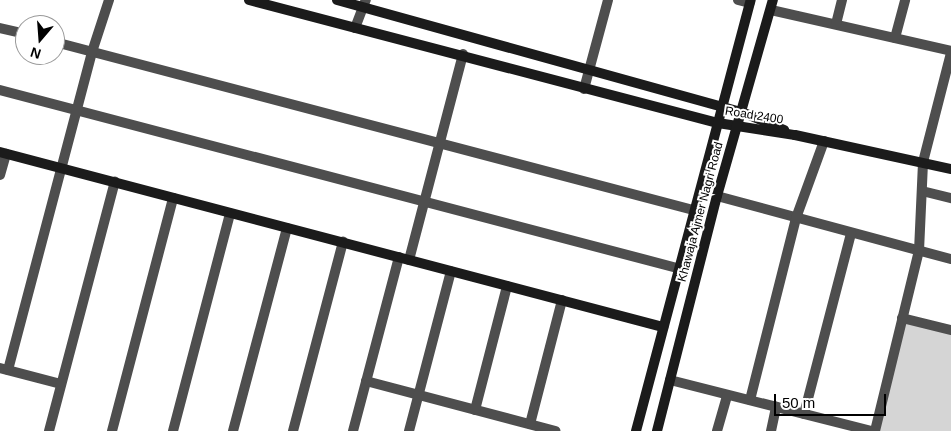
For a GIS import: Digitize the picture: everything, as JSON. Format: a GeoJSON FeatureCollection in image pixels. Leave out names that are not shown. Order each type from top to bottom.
{"type":"FeatureCollection","features":[{"type":"Feature","properties":{"kind":"main road","name":"Road 2400"},"geometry":{"type":"LineString","coordinates":[[249,0],[463,54],[584,89],[738,128],[794,135]]}},
{"type":"Feature","properties":{"kind":"main road","name":"Road 2400"},"geometry":{"type":"LineString","coordinates":[[337,0],[365,3],[589,70],[722,106],[742,112],[794,135]]}},
{"type":"Feature","properties":{"kind":"main road","name":"Khawaja Ajmer Nagri Road"},"geometry":{"type":"LineString","coordinates":[[636,431],[677,268],[751,2]]}},
{"type":"Feature","properties":{"kind":"main road","name":"Khawaja Ajmer Nagri Road"},"geometry":{"type":"LineString","coordinates":[[656,431],[717,196],[772,5]]}},
{"type":"Feature","properties":{"kind":"main road"},"geometry":{"type":"LineString","coordinates":[[794,135],[951,169]]}},
{"type":"Feature","properties":{"kind":"main road"},"geometry":{"type":"LineString","coordinates":[[3,153],[663,326]]}},
{"type":"Feature","properties":{"kind":"street"},"geometry":{"type":"LineString","coordinates":[[61,384],[4,369],[92,52],[109,0]]}},
{"type":"Feature","properties":{"kind":"street"},"geometry":{"type":"LineString","coordinates":[[584,89],[608,0]]}},
{"type":"Feature","properties":{"kind":"street"},"geometry":{"type":"LineString","coordinates":[[738,0],[751,2]]}},
{"type":"Feature","properties":{"kind":"street"},"geometry":{"type":"LineString","coordinates":[[836,24],[842,0]]}},
{"type":"Feature","properties":{"kind":"street"},"geometry":{"type":"LineString","coordinates":[[895,38],[905,0]]}},
{"type":"Feature","properties":{"kind":"street"},"geometry":{"type":"LineString","coordinates":[[355,28],[365,3]]}},
{"type":"Feature","properties":{"kind":"street"},"geometry":{"type":"LineString","coordinates":[[670,380],[804,414],[835,427],[873,431],[919,250],[923,162],[951,52],[836,24],[772,5]]}},
{"type":"Feature","properties":{"kind":"street"},"geometry":{"type":"LineString","coordinates":[[0,28],[15,32]]}},
{"type":"Feature","properties":{"kind":"street"},"geometry":{"type":"LineString","coordinates":[[65,45],[693,210]]}},
{"type":"Feature","properties":{"kind":"street"},"geometry":{"type":"LineString","coordinates":[[353,431],[366,381],[404,258],[424,201],[463,54]]}},
{"type":"Feature","properties":{"kind":"street"},"geometry":{"type":"LineString","coordinates":[[0,90],[677,268]]}},
{"type":"Feature","properties":{"kind":"street"},"geometry":{"type":"LineString","coordinates":[[750,400],[796,218],[824,141]]}},
{"type":"Feature","properties":{"kind":"street"},"geometry":{"type":"LineString","coordinates":[[0,175],[3,153]]}},
{"type":"Feature","properties":{"kind":"street"},"geometry":{"type":"LineString","coordinates":[[49,431],[114,182]]}},
{"type":"Feature","properties":{"kind":"street"},"geometry":{"type":"LineString","coordinates":[[922,192],[951,198]]}},
{"type":"Feature","properties":{"kind":"street"},"geometry":{"type":"LineString","coordinates":[[717,196],[951,259]]}},
{"type":"Feature","properties":{"kind":"street"},"geometry":{"type":"LineString","coordinates":[[112,431],[174,198]]}},
{"type":"Feature","properties":{"kind":"street"},"geometry":{"type":"LineString","coordinates":[[173,431],[230,213]]}},
{"type":"Feature","properties":{"kind":"street"},"geometry":{"type":"LineString","coordinates":[[233,431],[287,228]]}},
{"type":"Feature","properties":{"kind":"street"},"geometry":{"type":"LineString","coordinates":[[804,414],[851,233]]}},
{"type":"Feature","properties":{"kind":"street"},"geometry":{"type":"LineString","coordinates":[[293,431],[343,242]]}},
{"type":"Feature","properties":{"kind":"street"},"geometry":{"type":"LineString","coordinates":[[409,431],[451,271]]}},
{"type":"Feature","properties":{"kind":"street"},"geometry":{"type":"LineString","coordinates":[[475,410],[507,286]]}},
{"type":"Feature","properties":{"kind":"street"},"geometry":{"type":"LineString","coordinates":[[530,424],[562,300]]}},
{"type":"Feature","properties":{"kind":"street"},"geometry":{"type":"LineString","coordinates":[[902,318],[951,330]]}},
{"type":"Feature","properties":{"kind":"street"},"geometry":{"type":"LineString","coordinates":[[366,381],[555,431]]}},
{"type":"Feature","properties":{"kind":"street"},"geometry":{"type":"LineString","coordinates":[[717,431],[727,395]]}},
{"type":"Feature","properties":{"kind":"street"},"geometry":{"type":"LineString","coordinates":[[771,431],[776,407]]}},
{"type":"Feature","properties":{"kind":"shaded area"},"geometry":{"type":"Polygon","coordinates":[[[902,318],[951,330],[951,431],[875,431],[902,318]]]}}]}
